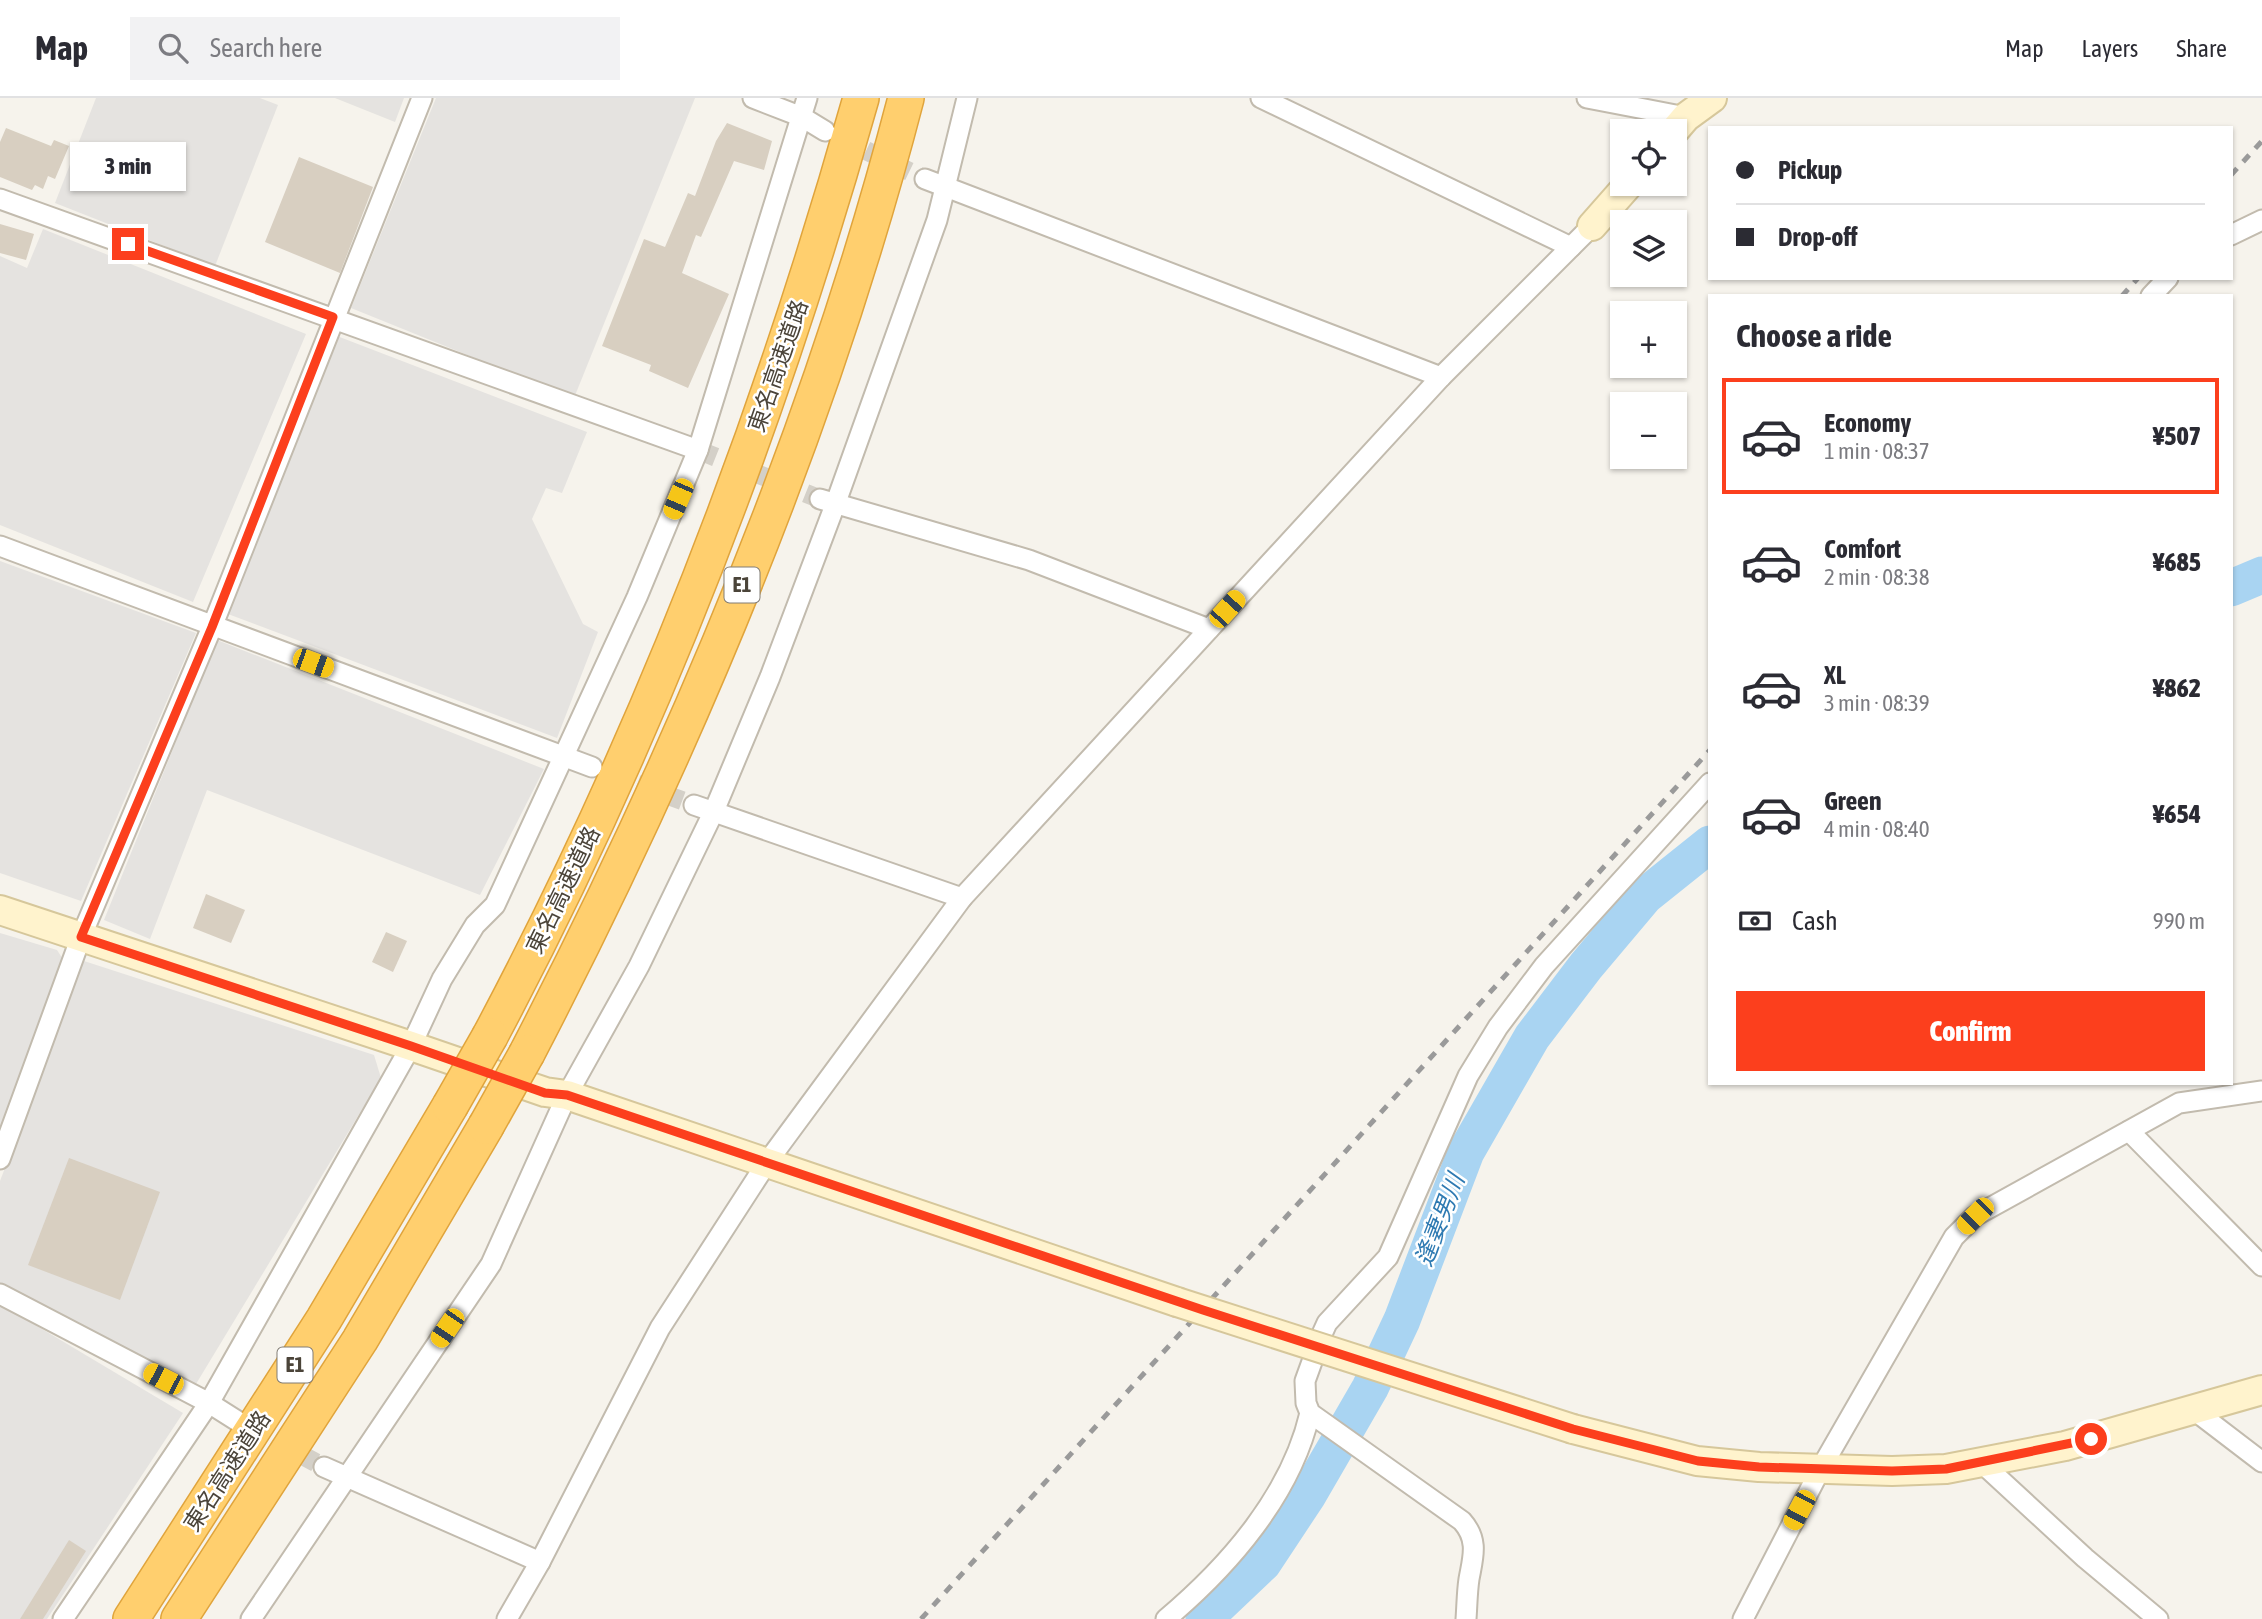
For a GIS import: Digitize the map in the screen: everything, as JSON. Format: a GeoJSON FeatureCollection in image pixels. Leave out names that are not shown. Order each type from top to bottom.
{"type":"FeatureCollection","features":[{"type":"Feature","properties":{"kind":"highway","name":"東名高速道路"},"geometry":{"type":"LineString","coordinates":[[131,1619],[324,1319],[450,1106],[490,1036],[590,836],[660,679],[752,444],[808,279],[861,98]]}},
{"type":"Feature","properties":{"kind":"highway","name":"東名高速道路"},"geometry":{"type":"LineString","coordinates":[[179,1619],[360,1340],[486,1126],[527,1053],[628,851],[692,708],[788,472],[849,297],[906,98]]}},
{"type":"Feature","properties":{"kind":"street"},"geometry":{"type":"LineString","coordinates":[[0,1159],[81,937],[212,627],[422,98]]}},
{"type":"Feature","properties":{"kind":"street"},"geometry":{"type":"LineString","coordinates":[[753,98],[804,107],[825,131]]}},
{"type":"Feature","properties":{"kind":"street"},"geometry":{"type":"LineString","coordinates":[[251,1619],[491,1264],[567,1095],[639,966],[713,811],[769,677],[828,502],[946,188],[967,98]]}},
{"type":"Feature","properties":{"kind":"street"},"geometry":{"type":"LineString","coordinates":[[1261,98],[1571,247]]}},
{"type":"Feature","properties":{"kind":"street"},"geometry":{"type":"LineString","coordinates":[[1587,98],[1662,119]]}},
{"type":"Feature","properties":{"kind":"street"},"geometry":{"type":"LineString","coordinates":[[1686,119],[1712,98]]}},
{"type":"Feature","properties":{"kind":"street"},"geometry":{"type":"LineString","coordinates":[[63,1619],[209,1403],[411,1046],[442,979],[475,925],[495,905],[637,597],[698,450],[804,107]]}},
{"type":"Feature","properties":{"kind":"street"},"geometry":{"type":"LineString","coordinates":[[925,179],[1441,377]]}},
{"type":"Feature","properties":{"kind":"street"},"geometry":{"type":"LineString","coordinates":[[507,1619],[540,1562],[660,1328],[768,1161],[962,898],[1441,377],[1592,226],[1618,196]]}},
{"type":"Feature","properties":{"kind":"street"},"geometry":{"type":"LineString","coordinates":[[0,199],[698,450]]}},
{"type":"Feature","properties":{"kind":"street"},"geometry":{"type":"LineString","coordinates":[[2233,234],[2262,220]]}},
{"type":"Feature","properties":{"kind":"street"},"geometry":{"type":"LineString","coordinates":[[2153,294],[2166,280]]}},
{"type":"Feature","properties":{"kind":"street"},"geometry":{"type":"LineString","coordinates":[[828,502],[1029,560],[1209,629]]}},
{"type":"Feature","properties":{"kind":"street"},"geometry":{"type":"LineString","coordinates":[[0,545],[212,627],[592,767]]}},
{"type":"Feature","properties":{"kind":"street"},"geometry":{"type":"LineString","coordinates":[[1465,1619],[1475,1553],[1472,1532],[1462,1521],[1310,1413],[1306,1404],[1305,1381],[1327,1323],[1388,1257],[1468,1076],[1498,1027],[1544,966],[1708,785]]}},
{"type":"Feature","properties":{"kind":"street"},"geometry":{"type":"LineString","coordinates":[[694,805],[962,898]]}},
{"type":"Feature","properties":{"kind":"street"},"geometry":{"type":"LineString","coordinates":[[0,910],[545,1093],[567,1095],[768,1161],[1177,1302],[1573,1429],[1698,1461],[1759,1467],[1906,1471],[1946,1469],[1983,1464],[2065,1446],[2262,1390]]}},
{"type":"Feature","properties":{"kind":"street"},"geometry":{"type":"LineString","coordinates":[[1743,1619],[1821,1468],[1954,1237],[1975,1216],[2179,1103],[2262,1091]]}},
{"type":"Feature","properties":{"kind":"street"},"geometry":{"type":"LineString","coordinates":[[2129,1131],[2262,1266]]}},
{"type":"Feature","properties":{"kind":"street"},"geometry":{"type":"LineString","coordinates":[[0,1294],[209,1403],[239,1422]]}},
{"type":"Feature","properties":{"kind":"street"},"geometry":{"type":"LineString","coordinates":[[2194,1410],[2262,1462]]}},
{"type":"Feature","properties":{"kind":"street"},"geometry":{"type":"LineString","coordinates":[[1166,1619],[1226,1562],[1262,1516],[1297,1458],[1310,1413]]}},
{"type":"Feature","properties":{"kind":"street"},"geometry":{"type":"LineString","coordinates":[[1983,1464],[2085,1558],[2158,1619]]}},
{"type":"Feature","properties":{"kind":"street"},"geometry":{"type":"LineString","coordinates":[[324,1467],[540,1562]]}},
{"type":"Feature","properties":{"kind":"shaded area"},"geometry":{"type":"Polygon","coordinates":[[[96,98],[260,98],[278,105],[215,266],[55,203],[96,98]]]}},
{"type":"Feature","properties":{"kind":"shaded area"},"geometry":{"type":"Polygon","coordinates":[[[335,98],[404,98],[395,122],[335,98]]]}},
{"type":"Feature","properties":{"kind":"shaded area"},"geometry":{"type":"Polygon","coordinates":[[[436,98],[695,98],[574,398],[351,308],[436,98]]]}},
{"type":"Feature","properties":{"kind":"shaded area"},"geometry":{"type":"Polygon","coordinates":[[[43,229],[306,334],[193,602],[0,525],[0,256],[27,268],[43,229]]]}},
{"type":"Feature","properties":{"kind":"shaded area"},"geometry":{"type":"Polygon","coordinates":[[[337,336],[587,432],[562,493],[546,488],[532,519],[583,624],[598,632],[557,738],[228,614],[337,336]]]}},
{"type":"Feature","properties":{"kind":"shaded area"},"geometry":{"type":"Polygon","coordinates":[[[0,561],[196,633],[81,901],[0,873],[0,561]]]}},
{"type":"Feature","properties":{"kind":"shaded area"},"geometry":{"type":"Polygon","coordinates":[[[217,640],[544,769],[480,895],[207,790],[150,939],[104,920],[217,640]]]}},
{"type":"Feature","properties":{"kind":"shaded area"},"geometry":{"type":"Polygon","coordinates":[[[0,933],[57,950],[66,964],[0,1140],[0,933]]]}},
{"type":"Feature","properties":{"kind":"shaded area"},"geometry":{"type":"Polygon","coordinates":[[[84,961],[374,1055],[381,1078],[196,1384],[0,1288],[0,1181],[84,961]]]}},
{"type":"Feature","properties":{"kind":"shaded area"},"geometry":{"type":"Polygon","coordinates":[[[0,1304],[183,1413],[47,1619],[0,1619],[0,1304]]]}},
{"type":"Feature","properties":{"kind":"building"},"geometry":{"type":"Polygon","coordinates":[[[727,123],[772,141],[764,170],[734,161],[701,237],[696,235],[682,273],[729,294],[688,388],[649,371],[651,365],[602,346],[644,239],[665,247],[688,193],[695,196],[716,141],[727,123]]]}},
{"type":"Feature","properties":{"kind":"building"},"geometry":{"type":"Polygon","coordinates":[[[6,128],[51,146],[54,140],[69,146],[55,179],[48,176],[43,189],[35,185],[32,190],[0,177],[0,142],[6,128]]]}},
{"type":"Feature","properties":{"kind":"building"},"geometry":{"type":"Polygon","coordinates":[[[299,157],[373,187],[340,273],[265,242],[299,157]]]}},
{"type":"Feature","properties":{"kind":"building"},"geometry":{"type":"Polygon","coordinates":[[[0,224],[34,234],[26,260],[0,253],[0,224]]]}},
{"type":"Feature","properties":{"kind":"building"},"geometry":{"type":"Polygon","coordinates":[[[206,894],[245,910],[231,943],[193,928],[206,894]]]}},
{"type":"Feature","properties":{"kind":"building"},"geometry":{"type":"Polygon","coordinates":[[[386,932],[407,941],[393,972],[372,962],[386,932]]]}},
{"type":"Feature","properties":{"kind":"building"},"geometry":{"type":"Polygon","coordinates":[[[69,1158],[160,1192],[120,1300],[28,1265],[69,1158]]]}},
{"type":"Feature","properties":{"kind":"building"},"geometry":{"type":"Polygon","coordinates":[[[69,1540],[86,1551],[43,1619],[20,1619],[69,1540]]]}},
{"type":"Feature","properties":{"kind":"waterway","name":"逢妻男川"},"geometry":{"type":"LineString","coordinates":[[2233,587],[2262,575]]}},
{"type":"Feature","properties":{"kind":"waterway","name":"逢妻男川"},"geometry":{"type":"LineString","coordinates":[[1204,1619],[1263,1563],[1308,1495],[1370,1388],[1402,1320],[1466,1152],[1532,1037],[1586,966],[1645,896],[1708,846]]}},
{"type":"Feature","properties":{"kind":"tunnel"},"geometry":{"type":"LineString","coordinates":[[840,138],[925,179]]}},
{"type":"Feature","properties":{"kind":"tunnel"},"geometry":{"type":"LineString","coordinates":[[698,450],[820,499]]}},
{"type":"Feature","properties":{"kind":"tunnel"},"geometry":{"type":"LineString","coordinates":[[610,774],[694,805]]}},
{"type":"Feature","properties":{"kind":"tunnel"},"geometry":{"type":"LineString","coordinates":[[248,1426],[324,1467]]}},
{"type":"Feature","properties":{"kind":"railway"},"geometry":{"type":"LineString","coordinates":[[2233,173],[2262,141]]}},
{"type":"Feature","properties":{"kind":"railway"},"geometry":{"type":"LineString","coordinates":[[2124,294],[2136,280]]}},
{"type":"Feature","properties":{"kind":"railway"},"geometry":{"type":"LineString","coordinates":[[921,1619],[1708,752]]}},
{"type":"Feature","properties":{"kind":"route"},"geometry":{"type":"LineString","coordinates":[[128,244],[333,317],[212,627],[81,937],[545,1093],[567,1095],[768,1161],[802,1175],[1177,1302],[1573,1429],[1658,1452],[1698,1461],[1759,1467],[1892,1471],[1946,1469],[1983,1464],[2091,1439]]}}]}
